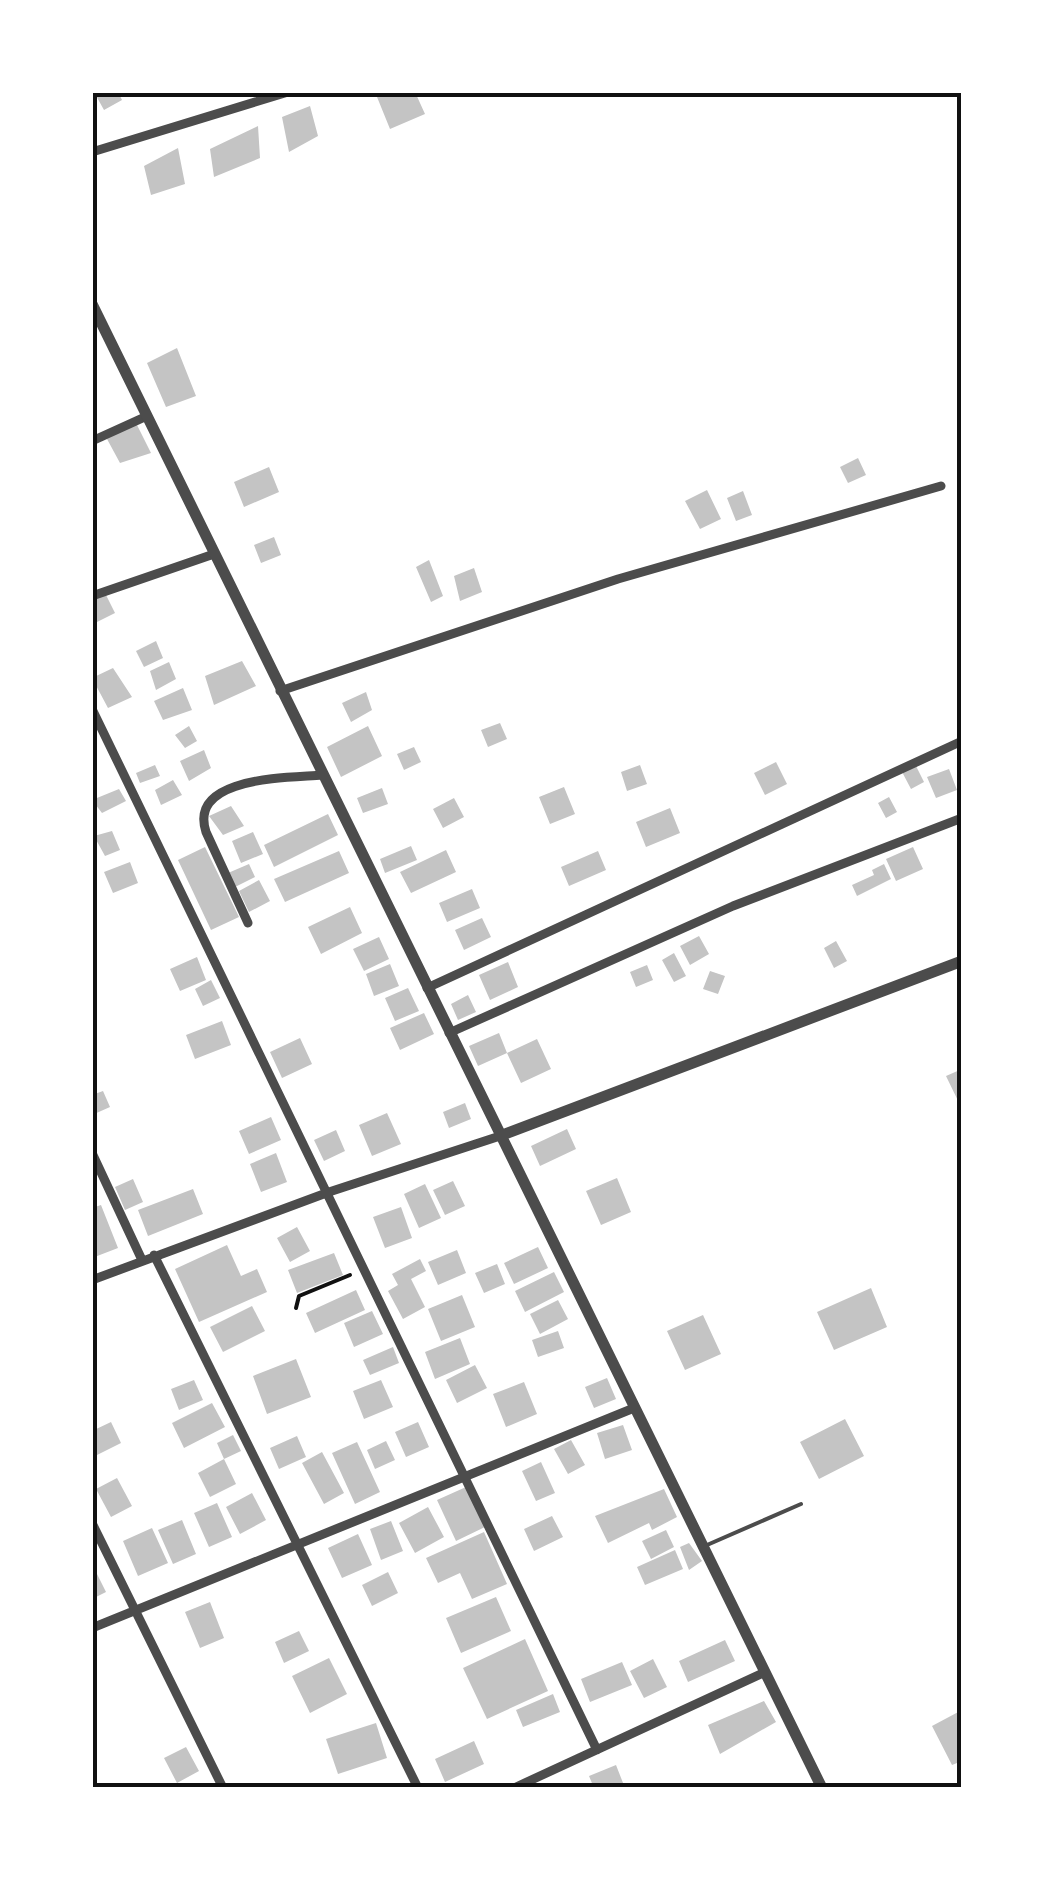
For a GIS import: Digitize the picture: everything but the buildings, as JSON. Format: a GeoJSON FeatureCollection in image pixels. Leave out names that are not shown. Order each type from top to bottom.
{"type":"FeatureCollection","features":[{"type":"Feature","properties":{"kind":"street"},"geometry":{"type":"LineString","coordinates":[[92,152],[288,92]]}},
{"type":"Feature","properties":{"kind":"street"},"geometry":{"type":"LineString","coordinates":[[92,304],[822,1788]]}},
{"type":"Feature","properties":{"kind":"street"},"geometry":{"type":"LineString","coordinates":[[92,441],[147,416]]}},
{"type":"Feature","properties":{"kind":"street"},"geometry":{"type":"LineString","coordinates":[[280,691],[618,579],[940,486]]}},
{"type":"Feature","properties":{"kind":"street"},"geometry":{"type":"LineString","coordinates":[[92,596],[214,554]]}},
{"type":"Feature","properties":{"kind":"street"},"geometry":{"type":"LineString","coordinates":[[92,708],[596,1750]]}},
{"type":"Feature","properties":{"kind":"street"},"geometry":{"type":"LineString","coordinates":[[427,988],[962,741]]}},
{"type":"Feature","properties":{"kind":"street"},"geometry":{"type":"LineString","coordinates":[[248,924],[206,832],[202,820],[206,808],[226,790],[243,783],[322,775]]}},
{"type":"Feature","properties":{"kind":"street"},"geometry":{"type":"LineString","coordinates":[[449,1032],[733,906],[962,818]]}},
{"type":"Feature","properties":{"kind":"street"},"geometry":{"type":"LineString","coordinates":[[92,1280],[328,1192],[500,1136],[962,961]]}},
{"type":"Feature","properties":{"kind":"street"},"geometry":{"type":"LineString","coordinates":[[92,1153],[142,1260]]}},
{"type":"Feature","properties":{"kind":"street"},"geometry":{"type":"LineString","coordinates":[[154,1255],[418,1788]]}},
{"type":"Feature","properties":{"kind":"street"},"geometry":{"type":"LineString","coordinates":[[92,1628],[634,1408]]}},
{"type":"Feature","properties":{"kind":"street"},"geometry":{"type":"LineString","coordinates":[[92,1522],[223,1788]]}},
{"type":"Feature","properties":{"kind":"street"},"geometry":{"type":"LineString","coordinates":[[514,1788],[765,1672]]}},
{"type":"Feature","properties":{"kind":"lane"},"geometry":{"type":"LineString","coordinates":[[703,1547],[801,1504]]}},
{"type":"Feature","properties":{"kind":"path"},"geometry":{"type":"LineString","coordinates":[[296,1308],[299,1296],[364,1270]]}}]}
